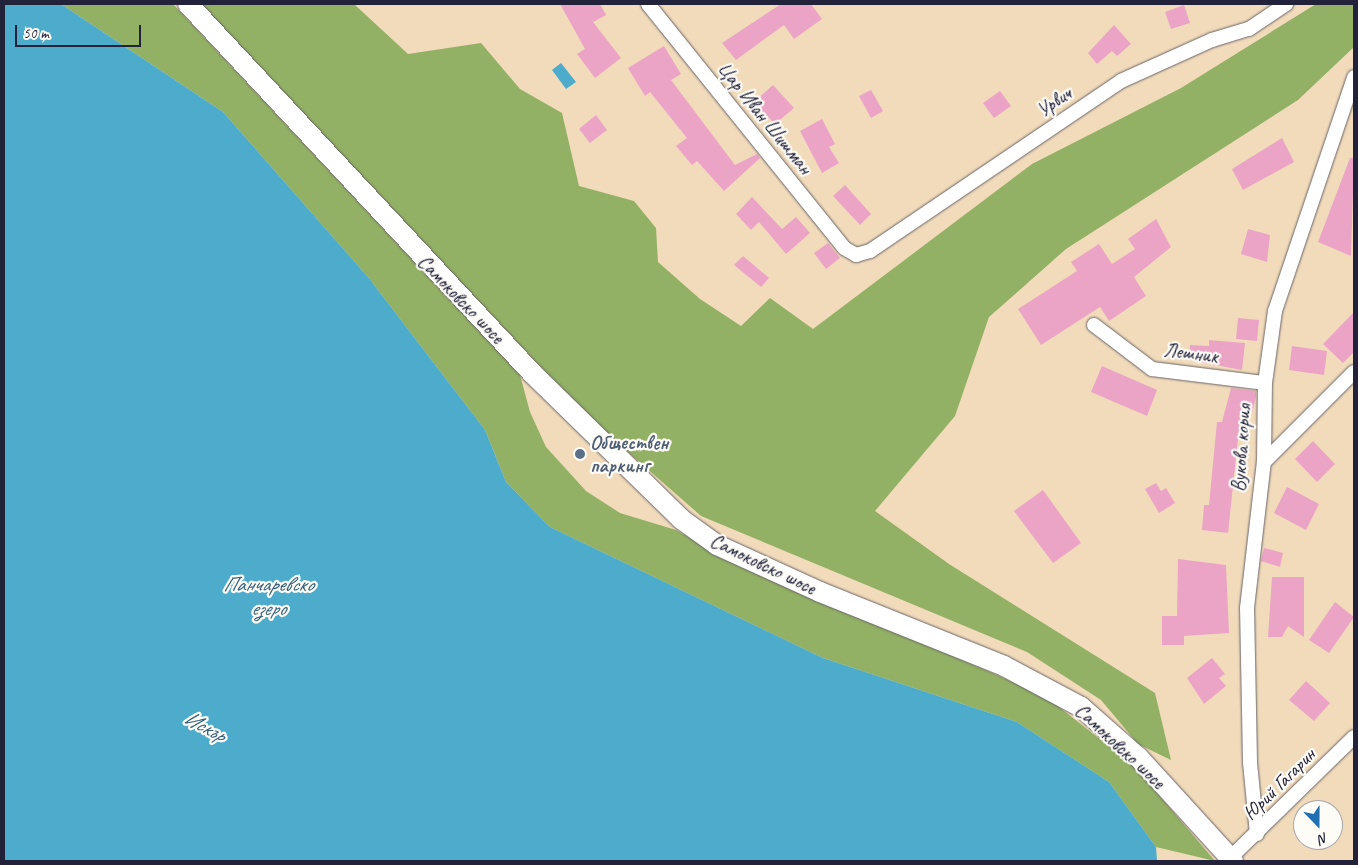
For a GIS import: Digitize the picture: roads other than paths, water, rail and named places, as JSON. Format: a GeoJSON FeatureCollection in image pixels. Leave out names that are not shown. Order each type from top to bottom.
{"type":"FeatureCollection","features":[{"type":"Feature","properties":{"kind":"main road","name":"Самоковско шосе"},"geometry":{"type":"LineString","coordinates":[[188,4],[518,358],[681,519],[718,545],[820,592],[1004,666],[1081,707],[1138,757],[1232,860]]}},
{"type":"Feature","properties":{"kind":"street","name":"Цар Иван Шишман"},"geometry":{"type":"LineString","coordinates":[[648,4],[844,248],[856,255]]}},
{"type":"Feature","properties":{"kind":"street","name":"Урвич"},"geometry":{"type":"LineString","coordinates":[[856,255],[870,251],[1121,81],[1212,40],[1249,29],[1286,4]]}},
{"type":"Feature","properties":{"kind":"street","name":"Вукова кория"},"geometry":{"type":"LineString","coordinates":[[1257,834],[1250,762],[1247,608],[1264,462],[1265,383],[1275,311],[1354,78]]}},
{"type":"Feature","properties":{"kind":"street","name":"Лешник"},"geometry":{"type":"LineString","coordinates":[[1094,325],[1152,369],[1265,383]]}},
{"type":"Feature","properties":{"kind":"street"},"geometry":{"type":"LineString","coordinates":[[1264,462],[1354,372]]}},
{"type":"Feature","properties":{"kind":"street","name":"Юрий Гагарин"},"geometry":{"type":"LineString","coordinates":[[1232,860],[1354,737]]}},
{"type":"Feature","properties":{"kind":"water","name":"Панчаревско езеро"},"geometry":{"type":"Polygon","coordinates":[[[4,4],[61,4],[223,112],[368,277],[485,430],[506,482],[550,527],[823,658],[1017,722],[1109,782],[1156,847],[1157,861],[4,861],[4,4]]]}},
{"type":"Feature","properties":{"kind":"water"},"geometry":{"type":"Polygon","coordinates":[[[561,63],[576,82],[566,89],[552,70],[561,63]]]}},
{"type":"Feature","properties":{"kind":"place","name":"Обществен паркинг"},"geometry":{"type":"Point","coordinates":[580,454]}},
{"type":"Feature","properties":{"kind":"water label","name":"Искър"},"geometry":{"type":"Point","coordinates":[205,726]}}]}
